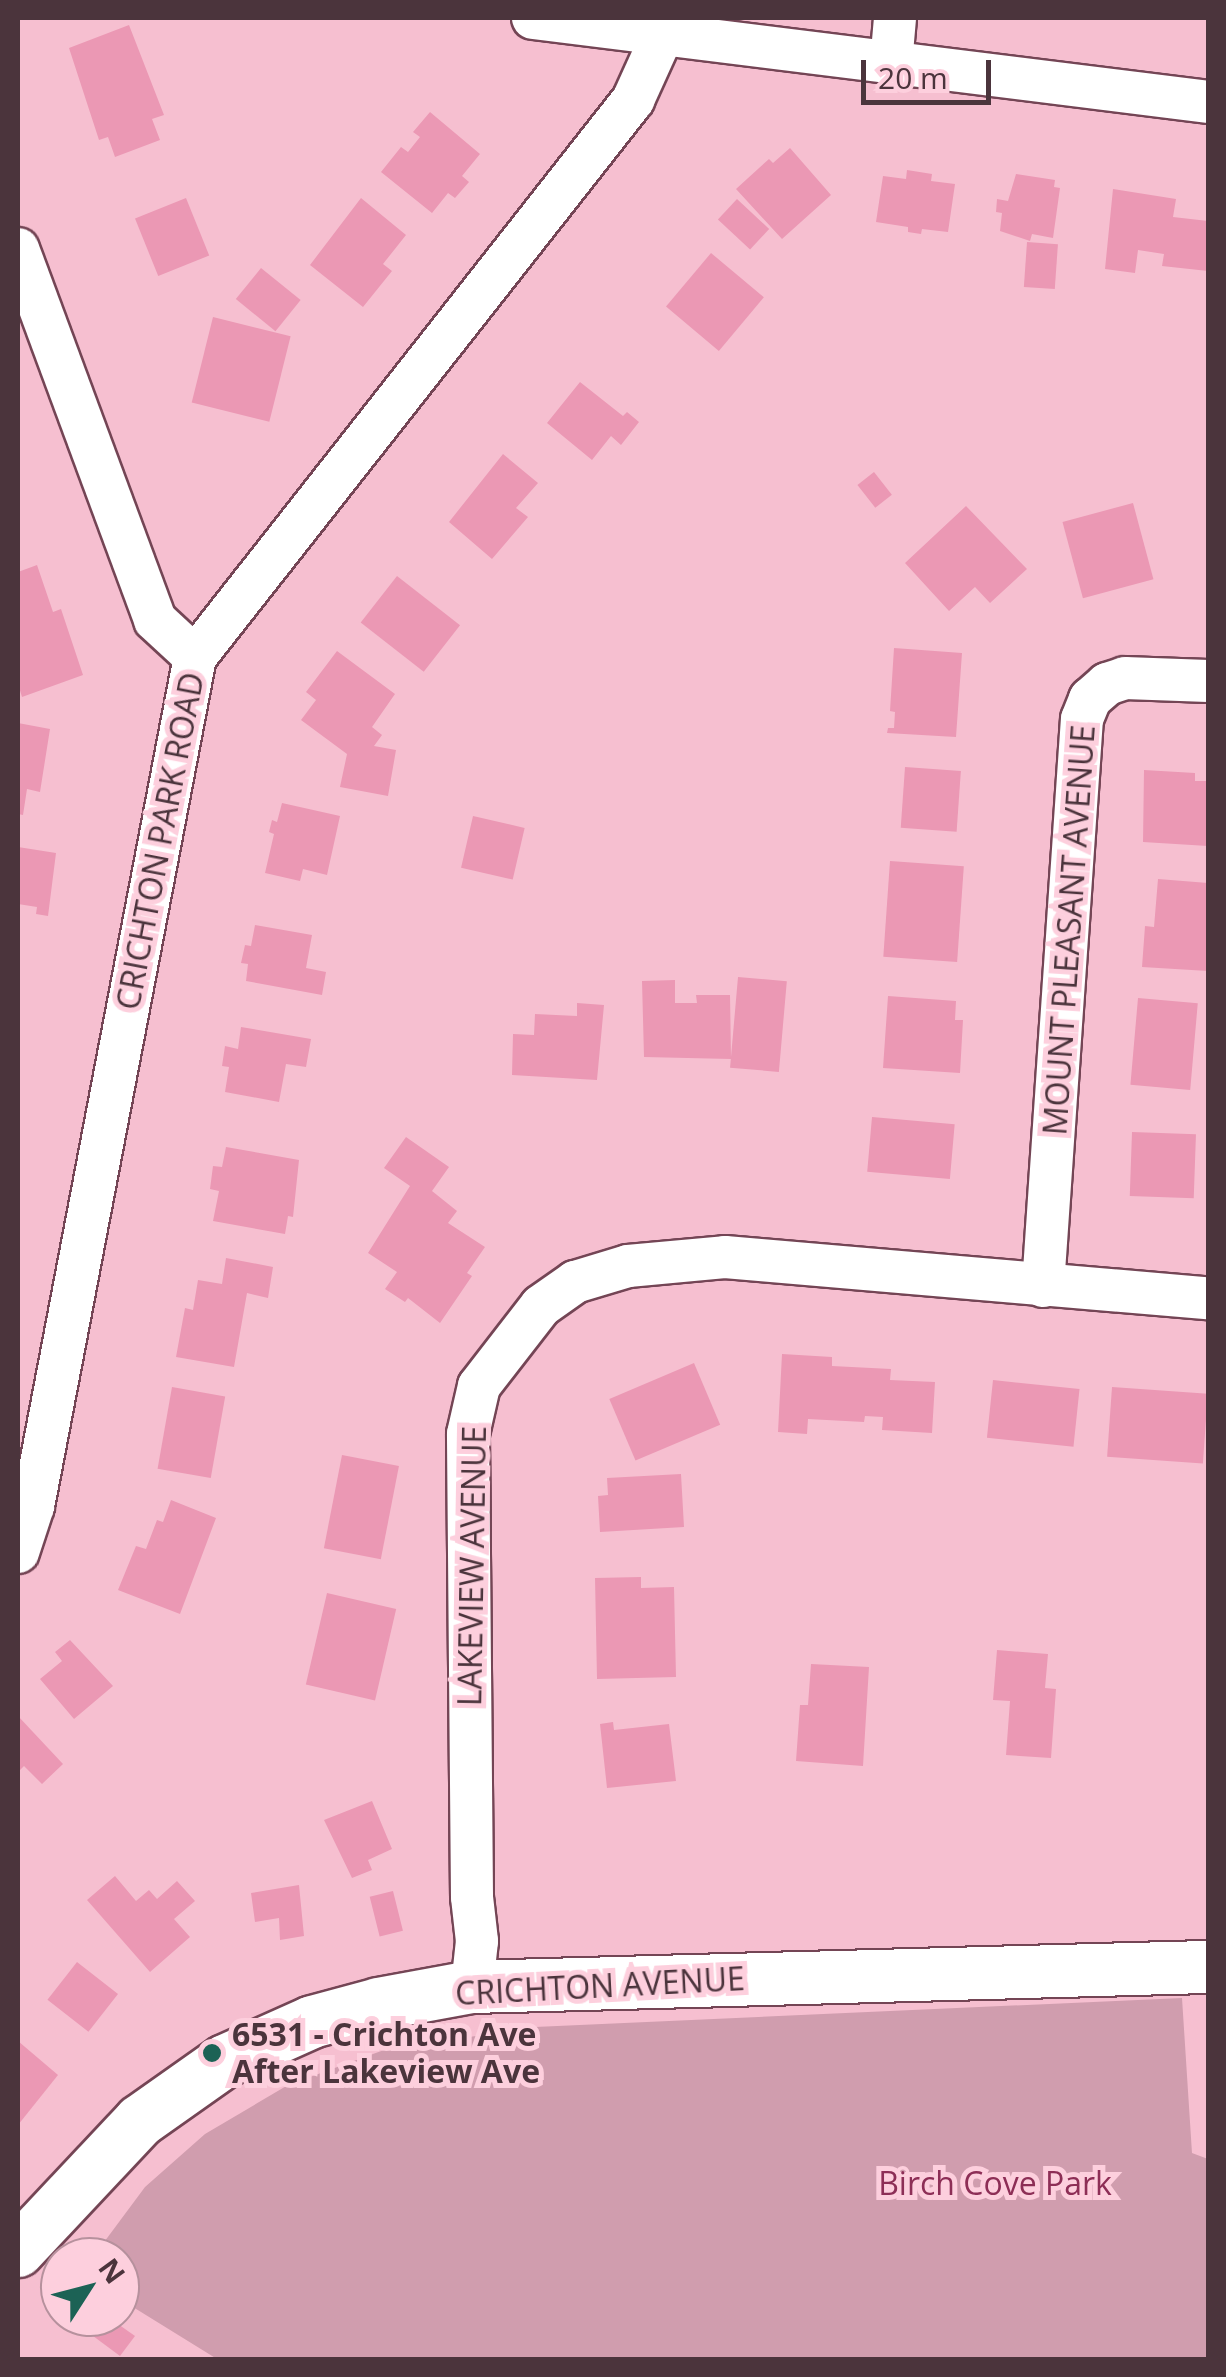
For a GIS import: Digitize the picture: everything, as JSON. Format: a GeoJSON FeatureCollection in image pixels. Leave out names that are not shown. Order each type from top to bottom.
{"type":"FeatureCollection","features":[{"type":"Feature","properties":{"kind":"street"},"geometry":{"type":"LineString","coordinates":[[533,18],[1208,102]]}},
{"type":"Feature","properties":{"kind":"street"},"geometry":{"type":"LineString","coordinates":[[891,64],[894,18]]}},
{"type":"Feature","properties":{"kind":"street","name":"CRICHTON PARK ROAD"},"geometry":{"type":"LineString","coordinates":[[18,1552],[33,1506],[195,657],[634,100],[662,36]]}},
{"type":"Feature","properties":{"kind":"street"},"geometry":{"type":"LineString","coordinates":[[18,249],[155,620],[195,657]]}},
{"type":"Feature","properties":{"kind":"street","name":"MOUNT PLEASANT AVENUE"},"geometry":{"type":"LineString","coordinates":[[1043,1286],[1082,719],[1090,699],[1107,684],[1125,678],[1208,681]]}},
{"type":"Feature","properties":{"kind":"street","name":"LAKEVIEW AVENUE"},"geometry":{"type":"LineString","coordinates":[[472,1987],[477,1941],[468,1434],[479,1386],[541,1306],[575,1282],[628,1266],[725,1257],[1208,1298]]}},
{"type":"Feature","properties":{"kind":"street","name":"CRICHTON AVENUE"},"geometry":{"type":"LineString","coordinates":[[18,2250],[140,2121],[226,2060],[312,2022],[472,1987],[1208,1967]]}},
{"type":"Feature","properties":{"kind":"green space","name":"Birch Cove Park"},"geometry":{"type":"Polygon","coordinates":[[[1182,1998],[1192,2153],[1208,2159],[1208,2359],[217,2359],[140,2311],[140,2237],[108,2237],[145,2187],[205,2134],[288,2085],[384,2050],[535,2027],[1182,1998]]]}},
{"type":"Feature","properties":{"kind":"building"},"geometry":{"type":"Polygon","coordinates":[[[129,25],[164,115],[152,119],[160,140],[115,157],[108,137],[99,140],[69,48],[129,25]]]}},
{"type":"Feature","properties":{"kind":"building"},"geometry":{"type":"Polygon","coordinates":[[[430,112],[480,154],[462,176],[469,182],[455,198],[448,193],[432,213],[381,172],[401,147],[408,152],[420,137],[413,132],[430,112]]]}},
{"type":"Feature","properties":{"kind":"building"},"geometry":{"type":"Polygon","coordinates":[[[790,148],[831,195],[782,239],[736,189],[769,159],[773,163],[790,148]]]}},
{"type":"Feature","properties":{"kind":"building"},"geometry":{"type":"Polygon","coordinates":[[[907,170],[932,174],[931,181],[955,184],[948,232],[922,229],[921,234],[908,232],[908,227],[876,222],[883,176],[906,179],[907,170]]]}},
{"type":"Feature","properties":{"kind":"building"},"geometry":{"type":"Polygon","coordinates":[[[1016,174],[1055,180],[1054,187],[1060,188],[1053,238],[1032,234],[1030,241],[1000,231],[1002,213],[996,212],[997,199],[1008,201],[1016,174]]]}},
{"type":"Feature","properties":{"kind":"building"},"geometry":{"type":"Polygon","coordinates":[[[1113,189],[1176,199],[1173,217],[1208,221],[1208,271],[1162,266],[1164,254],[1138,250],[1135,273],[1105,269],[1113,189]]]}},
{"type":"Feature","properties":{"kind":"building"},"geometry":{"type":"Polygon","coordinates":[[[186,198],[209,255],[158,276],[135,219],[186,198]]]}},
{"type":"Feature","properties":{"kind":"building"},"geometry":{"type":"Polygon","coordinates":[[[361,198],[406,235],[383,264],[392,271],[363,307],[310,265],[361,198]]]}},
{"type":"Feature","properties":{"kind":"building"},"geometry":{"type":"Polygon","coordinates":[[[737,199],[769,229],[750,249],[718,219],[737,199]]]}},
{"type":"Feature","properties":{"kind":"building"},"geometry":{"type":"Polygon","coordinates":[[[1027,242],[1058,244],[1055,289],[1024,287],[1027,242]]]}},
{"type":"Feature","properties":{"kind":"building"},"geometry":{"type":"Polygon","coordinates":[[[711,253],[764,297],[719,351],[666,307],[711,253]]]}},
{"type":"Feature","properties":{"kind":"building"},"geometry":{"type":"Polygon","coordinates":[[[261,268],[301,300],[275,331],[236,299],[261,268]]]}},
{"type":"Feature","properties":{"kind":"building"},"geometry":{"type":"Polygon","coordinates":[[[213,317],[291,336],[269,422],[192,402],[213,317]]]}},
{"type":"Feature","properties":{"kind":"building"},"geometry":{"type":"Polygon","coordinates":[[[580,382],[623,416],[627,412],[639,422],[621,445],[611,436],[592,460],[547,423],[580,382]]]}},
{"type":"Feature","properties":{"kind":"building"},"geometry":{"type":"Polygon","coordinates":[[[503,454],[538,483],[516,508],[528,517],[492,559],[449,522],[503,454]]]}},
{"type":"Feature","properties":{"kind":"building"},"geometry":{"type":"Polygon","coordinates":[[[874,472],[892,495],[875,508],[857,485],[874,472]]]}},
{"type":"Feature","properties":{"kind":"building"},"geometry":{"type":"Polygon","coordinates":[[[1133,503],[1153,579],[1083,598],[1062,522],[1133,503]]]}},
{"type":"Feature","properties":{"kind":"building"},"geometry":{"type":"Polygon","coordinates":[[[966,506],[1027,569],[990,603],[975,587],[949,611],[905,563],[966,506]]]}},
{"type":"Feature","properties":{"kind":"building"},"geometry":{"type":"Polygon","coordinates":[[[37,565],[53,612],[61,609],[83,675],[22,697],[18,684],[18,572],[37,565]]]}},
{"type":"Feature","properties":{"kind":"building"},"geometry":{"type":"Polygon","coordinates":[[[397,576],[460,625],[424,672],[361,622],[397,576]]]}},
{"type":"Feature","properties":{"kind":"building"},"geometry":{"type":"Polygon","coordinates":[[[894,648],[962,653],[956,737],[887,733],[888,728],[894,728],[895,712],[890,711],[894,648]]]}},
{"type":"Feature","properties":{"kind":"building"},"geometry":{"type":"Polygon","coordinates":[[[337,651],[395,694],[372,727],[382,735],[374,746],[396,750],[388,796],[340,787],[347,754],[301,720],[316,700],[306,692],[337,651]]]}},
{"type":"Feature","properties":{"kind":"building"},"geometry":{"type":"Polygon","coordinates":[[[18,723],[50,729],[40,792],[27,789],[23,815],[18,814],[18,723]]]}},
{"type":"Feature","properties":{"kind":"building"},"geometry":{"type":"Polygon","coordinates":[[[905,767],[961,771],[957,832],[901,828],[905,767]]]}},
{"type":"Feature","properties":{"kind":"building"},"geometry":{"type":"Polygon","coordinates":[[[1144,770],[1195,773],[1195,781],[1208,781],[1208,846],[1143,842],[1144,770]]]}},
{"type":"Feature","properties":{"kind":"building"},"geometry":{"type":"Polygon","coordinates":[[[282,803],[340,816],[327,875],[303,869],[300,881],[265,873],[274,834],[269,832],[272,820],[277,822],[282,803]]]}},
{"type":"Feature","properties":{"kind":"building"},"geometry":{"type":"Polygon","coordinates":[[[473,816],[525,828],[513,880],[461,868],[473,816]]]}},
{"type":"Feature","properties":{"kind":"building"},"geometry":{"type":"Polygon","coordinates":[[[18,847],[56,853],[48,916],[36,914],[37,907],[18,904],[18,847]]]}},
{"type":"Feature","properties":{"kind":"building"},"geometry":{"type":"Polygon","coordinates":[[[890,861],[964,866],[957,962],[883,957],[890,861]]]}},
{"type":"Feature","properties":{"kind":"building"},"geometry":{"type":"Polygon","coordinates":[[[1158,879],[1208,883],[1208,971],[1142,967],[1145,926],[1154,927],[1158,879]]]}},
{"type":"Feature","properties":{"kind":"building"},"geometry":{"type":"Polygon","coordinates":[[[255,925],[312,935],[306,968],[326,972],[322,995],[246,981],[248,964],[241,963],[245,945],[251,946],[255,925]]]}},
{"type":"Feature","properties":{"kind":"building"},"geometry":{"type":"Polygon","coordinates":[[[738,977],[787,981],[779,1072],[730,1068],[738,977]]]}},
{"type":"Feature","properties":{"kind":"building"},"geometry":{"type":"Polygon","coordinates":[[[675,980],[675,1003],[697,1003],[696,995],[730,995],[731,1059],[644,1057],[642,981],[675,980]]]}},
{"type":"Feature","properties":{"kind":"building"},"geometry":{"type":"Polygon","coordinates":[[[888,996],[956,1001],[955,1020],[963,1020],[960,1073],[883,1068],[888,996]]]}},
{"type":"Feature","properties":{"kind":"building"},"geometry":{"type":"Polygon","coordinates":[[[1138,998],[1198,1003],[1190,1090],[1130,1085],[1138,998]]]}},
{"type":"Feature","properties":{"kind":"building"},"geometry":{"type":"Polygon","coordinates":[[[577,1003],[604,1005],[597,1080],[512,1075],[513,1034],[534,1035],[535,1014],[577,1016],[577,1003]]]}},
{"type":"Feature","properties":{"kind":"building"},"geometry":{"type":"Polygon","coordinates":[[[241,1027],[311,1039],[306,1067],[286,1064],[279,1102],[225,1092],[229,1067],[222,1066],[225,1046],[238,1049],[241,1027]]]}},
{"type":"Feature","properties":{"kind":"building"},"geometry":{"type":"Polygon","coordinates":[[[872,1117],[955,1124],[950,1179],[867,1172],[872,1117]]]}},
{"type":"Feature","properties":{"kind":"building"},"geometry":{"type":"Polygon","coordinates":[[[1132,1132],[1196,1134],[1194,1198],[1130,1196],[1132,1132]]]}},
{"type":"Feature","properties":{"kind":"building"},"geometry":{"type":"Polygon","coordinates":[[[406,1137],[449,1167],[432,1191],[457,1211],[448,1223],[485,1247],[467,1273],[472,1276],[440,1323],[408,1298],[405,1302],[385,1289],[397,1272],[368,1253],[410,1186],[384,1168],[406,1137]]]}},
{"type":"Feature","properties":{"kind":"building"},"geometry":{"type":"Polygon","coordinates":[[[226,1147],[299,1160],[293,1217],[288,1216],[285,1234],[213,1221],[219,1191],[210,1189],[213,1166],[222,1167],[226,1147]]]}},
{"type":"Feature","properties":{"kind":"building"},"geometry":{"type":"Polygon","coordinates":[[[226,1258],[273,1267],[268,1298],[247,1293],[234,1367],[176,1357],[185,1308],[193,1310],[198,1280],[222,1284],[226,1258]]]}},
{"type":"Feature","properties":{"kind":"building"},"geometry":{"type":"Polygon","coordinates":[[[782,1354],[832,1357],[832,1366],[891,1369],[890,1380],[935,1382],[932,1433],[882,1430],[883,1417],[865,1416],[864,1422],[808,1419],[807,1434],[778,1432],[782,1354]]]}},
{"type":"Feature","properties":{"kind":"building"},"geometry":{"type":"Polygon","coordinates":[[[694,1363],[720,1425],[635,1461],[609,1399],[694,1363]]]}},
{"type":"Feature","properties":{"kind":"building"},"geometry":{"type":"Polygon","coordinates":[[[993,1380],[1080,1389],[1073,1447],[987,1438],[993,1380]]]}},
{"type":"Feature","properties":{"kind":"building"},"geometry":{"type":"Polygon","coordinates":[[[172,1387],[225,1396],[211,1478],[158,1469],[172,1387]]]}},
{"type":"Feature","properties":{"kind":"building"},"geometry":{"type":"Polygon","coordinates":[[[1112,1387],[1208,1394],[1203,1464],[1107,1457],[1112,1387]]]}},
{"type":"Feature","properties":{"kind":"building"},"geometry":{"type":"Polygon","coordinates":[[[342,1455],[399,1466],[381,1559],[324,1548],[342,1455]]]}},
{"type":"Feature","properties":{"kind":"building"},"geometry":{"type":"Polygon","coordinates":[[[681,1474],[684,1527],[600,1532],[598,1496],[608,1495],[607,1478],[681,1474]]]}},
{"type":"Feature","properties":{"kind":"building"},"geometry":{"type":"Polygon","coordinates":[[[171,1500],[216,1518],[180,1614],[118,1590],[136,1546],[146,1549],[157,1520],[163,1522],[171,1500]]]}},
{"type":"Feature","properties":{"kind":"building"},"geometry":{"type":"Polygon","coordinates":[[[641,1577],[641,1588],[674,1587],[676,1677],[597,1679],[595,1578],[641,1577]]]}},
{"type":"Feature","properties":{"kind":"building"},"geometry":{"type":"Polygon","coordinates":[[[327,1593],[396,1609],[375,1701],[306,1685],[327,1593]]]}},
{"type":"Feature","properties":{"kind":"building"},"geometry":{"type":"Polygon","coordinates":[[[70,1640],[113,1686],[74,1719],[40,1679],[62,1661],[55,1652],[70,1640]]]}},
{"type":"Feature","properties":{"kind":"building"},"geometry":{"type":"Polygon","coordinates":[[[997,1650],[1048,1654],[1045,1688],[1056,1689],[1051,1758],[1006,1755],[1010,1701],[993,1700],[997,1650]]]}},
{"type":"Feature","properties":{"kind":"building"},"geometry":{"type":"Polygon","coordinates":[[[811,1664],[869,1667],[863,1766],[796,1761],[800,1705],[808,1705],[811,1664]]]}},
{"type":"Feature","properties":{"kind":"building"},"geometry":{"type":"Polygon","coordinates":[[[18,1716],[63,1764],[42,1784],[24,1766],[18,1772],[18,1716]]]}},
{"type":"Feature","properties":{"kind":"building"},"geometry":{"type":"Polygon","coordinates":[[[613,1722],[614,1730],[669,1724],[676,1781],[607,1788],[600,1724],[613,1722]]]}},
{"type":"Feature","properties":{"kind":"building"},"geometry":{"type":"Polygon","coordinates":[[[372,1801],[392,1849],[368,1860],[372,1870],[352,1878],[324,1820],[372,1801]]]}},
{"type":"Feature","properties":{"kind":"building"},"geometry":{"type":"Polygon","coordinates":[[[115,1876],[136,1901],[149,1890],[157,1899],[177,1881],[195,1901],[174,1919],[190,1937],[150,1972],[87,1900],[115,1876]]]}},
{"type":"Feature","properties":{"kind":"building"},"geometry":{"type":"Polygon","coordinates":[[[299,1885],[304,1936],[280,1940],[279,1918],[255,1922],[251,1893],[299,1885]]]}},
{"type":"Feature","properties":{"kind":"building"},"geometry":{"type":"Polygon","coordinates":[[[393,1891],[403,1931],[380,1937],[370,1897],[393,1891]]]}},
{"type":"Feature","properties":{"kind":"building"},"geometry":{"type":"Polygon","coordinates":[[[77,1962],[118,1994],[88,2032],[47,2000],[77,1962]]]}},
{"type":"Feature","properties":{"kind":"building"},"geometry":{"type":"Polygon","coordinates":[[[18,2041],[58,2075],[18,2125],[18,2041]]]}},
{"type":"Feature","properties":{"kind":"building"},"geometry":{"type":"Polygon","coordinates":[[[94,2337],[134,2337],[120,2356],[94,2337]]]}},
{"type":"Feature","properties":{"kind":"place","name":"6531 - Crichton Ave After Lakeview Ave"},"geometry":{"type":"Point","coordinates":[212,2053]}}]}
